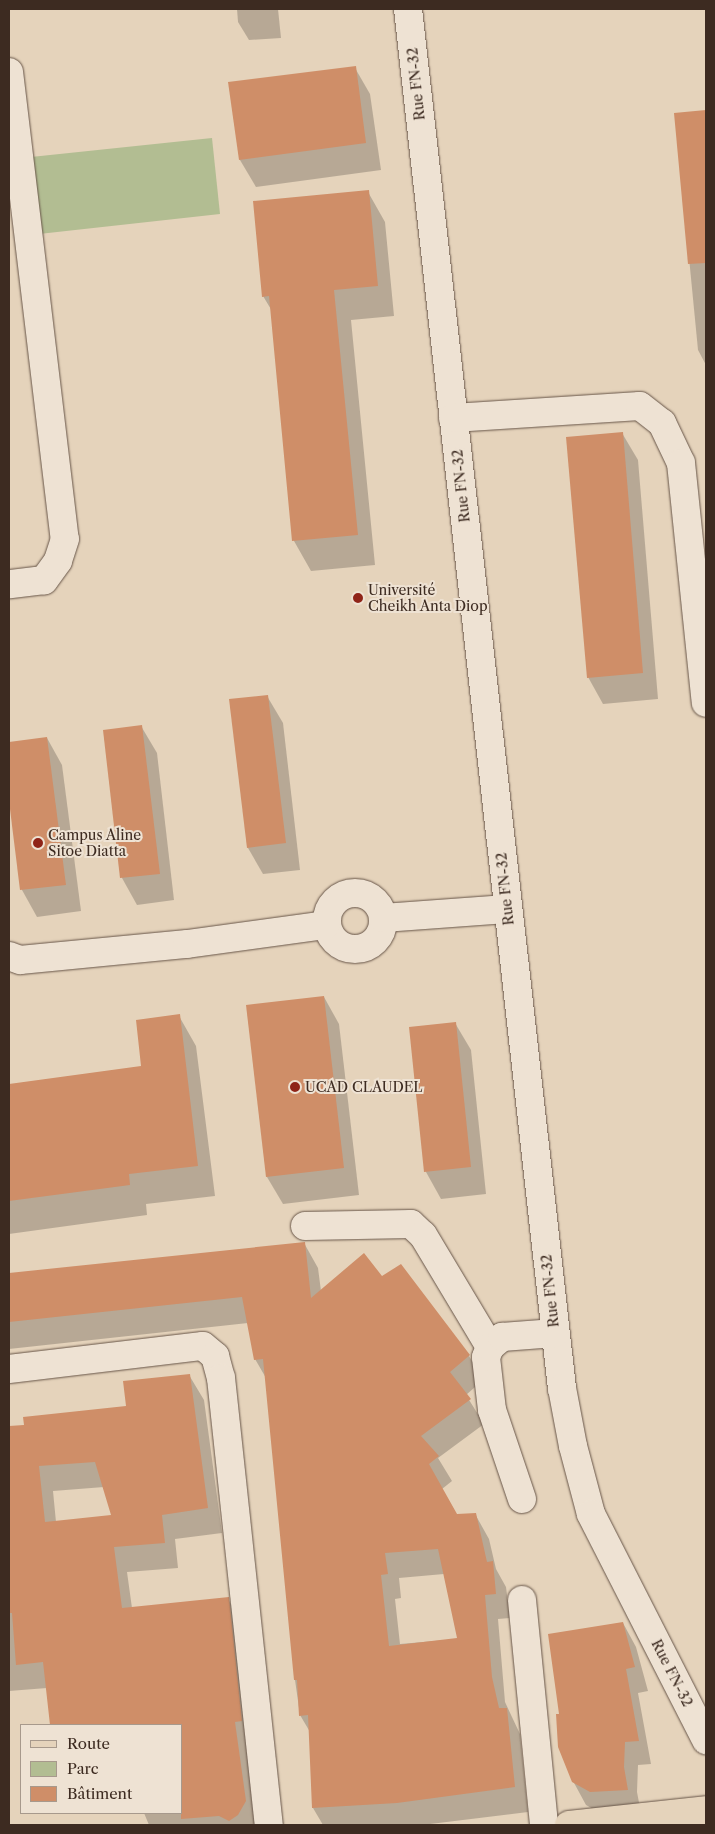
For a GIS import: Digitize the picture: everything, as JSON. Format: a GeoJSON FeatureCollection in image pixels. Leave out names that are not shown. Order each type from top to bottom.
{"type":"FeatureCollection","features":[{"type":"Feature","properties":{"kind":"main road"},"geometry":{"type":"LineString","coordinates":[[569,1825],[706,1810]]}},
{"type":"Feature","properties":{"kind":"street","name":"Rue FN-32"},"geometry":{"type":"LineString","coordinates":[[408,9],[555,1333],[572,1446],[592,1514],[706,1740]]}},
{"type":"Feature","properties":{"kind":"street"},"geometry":{"type":"LineString","coordinates":[[9,72],[65,539],[58,561],[44,580],[9,584]]}},
{"type":"Feature","properties":{"kind":"street"},"geometry":{"type":"LineString","coordinates":[[453,418],[640,406],[662,423],[681,463],[706,704]]}},
{"type":"Feature","properties":{"kind":"street"},"geometry":{"type":"LineString","coordinates":[[351,893],[366,895],[378,904],[383,918],[382,931],[375,942],[363,950],[346,949],[333,940],[326,925],[328,910],[337,898],[351,893]]}},
{"type":"Feature","properties":{"kind":"street"},"geometry":{"type":"LineString","coordinates":[[383,918],[507,909]]}},
{"type":"Feature","properties":{"kind":"street"},"geometry":{"type":"LineString","coordinates":[[9,956],[20,960],[177,945],[326,925]]}},
{"type":"Feature","properties":{"kind":"street"},"geometry":{"type":"LineString","coordinates":[[305,1226],[410,1224],[423,1235],[490,1347]]}},
{"type":"Feature","properties":{"kind":"street"},"geometry":{"type":"LineString","coordinates":[[522,1499],[492,1410],[486,1357],[490,1347],[502,1337],[555,1333]]}},
{"type":"Feature","properties":{"kind":"street"},"geometry":{"type":"LineString","coordinates":[[9,1369],[203,1346],[215,1356],[222,1378],[270,1825]]}},
{"type":"Feature","properties":{"kind":"street"},"geometry":{"type":"LineString","coordinates":[[522,1600],[544,1825]]}},
{"type":"Feature","properties":{"kind":"green space"},"geometry":{"type":"Polygon","coordinates":[[[212,138],[220,214],[39,234],[31,157],[212,138]]]}},
{"type":"Feature","properties":{"kind":"building"},"geometry":{"type":"Polygon","coordinates":[[[356,66],[366,143],[239,160],[228,82],[356,66]]]}},
{"type":"Feature","properties":{"kind":"building"},"geometry":{"type":"Polygon","coordinates":[[[706,110],[706,263],[688,264],[674,113],[706,110]]]}},
{"type":"Feature","properties":{"kind":"building"},"geometry":{"type":"Polygon","coordinates":[[[369,190],[378,286],[334,290],[358,535],[292,541],[269,296],[262,297],[253,201],[369,190]]]}},
{"type":"Feature","properties":{"kind":"building"},"geometry":{"type":"Polygon","coordinates":[[[623,432],[643,673],[587,678],[566,437],[623,432]]]}},
{"type":"Feature","properties":{"kind":"building"},"geometry":{"type":"Polygon","coordinates":[[[268,695],[286,843],[247,848],[229,699],[268,695]]]}},
{"type":"Feature","properties":{"kind":"building","name":"Campus Aline Sitoe Diatta"},"geometry":{"type":"Polygon","coordinates":[[[142,725],[160,874],[120,878],[103,730],[142,725]]]}},
{"type":"Feature","properties":{"kind":"building","name":"Campus Aline Sitoe Diatta"},"geometry":{"type":"Polygon","coordinates":[[[47,737],[66,885],[20,890],[9,801],[9,742],[47,737]]]}},
{"type":"Feature","properties":{"kind":"building","name":"UCAD CLAUDEL"},"geometry":{"type":"Polygon","coordinates":[[[324,996],[344,1168],[266,1177],[246,1005],[324,996]]]}},
{"type":"Feature","properties":{"kind":"building"},"geometry":{"type":"Polygon","coordinates":[[[180,1014],[198,1166],[129,1174],[130,1185],[9,1201],[9,1084],[141,1066],[136,1020],[180,1014]]]}},
{"type":"Feature","properties":{"kind":"building"},"geometry":{"type":"Polygon","coordinates":[[[456,1022],[471,1167],[424,1172],[409,1027],[456,1022]]]}},
{"type":"Feature","properties":{"kind":"building"},"geometry":{"type":"Polygon","coordinates":[[[305,1242],[311,1298],[364,1253],[382,1276],[401,1264],[470,1355],[450,1372],[471,1399],[421,1436],[439,1456],[429,1464],[457,1514],[476,1513],[487,1562],[493,1561],[496,1594],[485,1595],[492,1677],[499,1708],[507,1708],[515,1787],[397,1803],[312,1808],[308,1715],[299,1716],[297,1680],[294,1680],[263,1359],[254,1360],[242,1297],[9,1322],[9,1273],[305,1242]],[[438,1549],[385,1553],[388,1574],[381,1575],[389,1646],[457,1638],[438,1549]]]}},
{"type":"Feature","properties":{"kind":"building"},"geometry":{"type":"Polygon","coordinates":[[[190,1374],[208,1508],[162,1515],[165,1543],[114,1547],[122,1608],[229,1597],[242,1721],[235,1722],[246,1801],[238,1815],[229,1821],[219,1816],[181,1819],[182,1724],[50,1724],[43,1662],[16,1665],[12,1613],[9,1613],[9,1426],[24,1425],[23,1417],[126,1406],[123,1381],[190,1374]],[[95,1462],[39,1466],[45,1522],[111,1515],[95,1462]]]}},
{"type":"Feature","properties":{"kind":"building"},"geometry":{"type":"Polygon","coordinates":[[[623,1622],[635,1667],[626,1669],[639,1741],[625,1742],[624,1767],[628,1790],[590,1792],[572,1782],[558,1747],[556,1714],[559,1714],[548,1634],[623,1622]]]}},
{"type":"Feature","properties":{"kind":"place","name":"Université Cheikh Anta Diop"},"geometry":{"type":"Point","coordinates":[358,598]}},
{"type":"Feature","properties":{"kind":"place","name":"Campus Aline Sitoe Diatta"},"geometry":{"type":"Point","coordinates":[38,843]}},
{"type":"Feature","properties":{"kind":"place","name":"UCAD CLAUDEL"},"geometry":{"type":"Point","coordinates":[295,1087]}}]}
